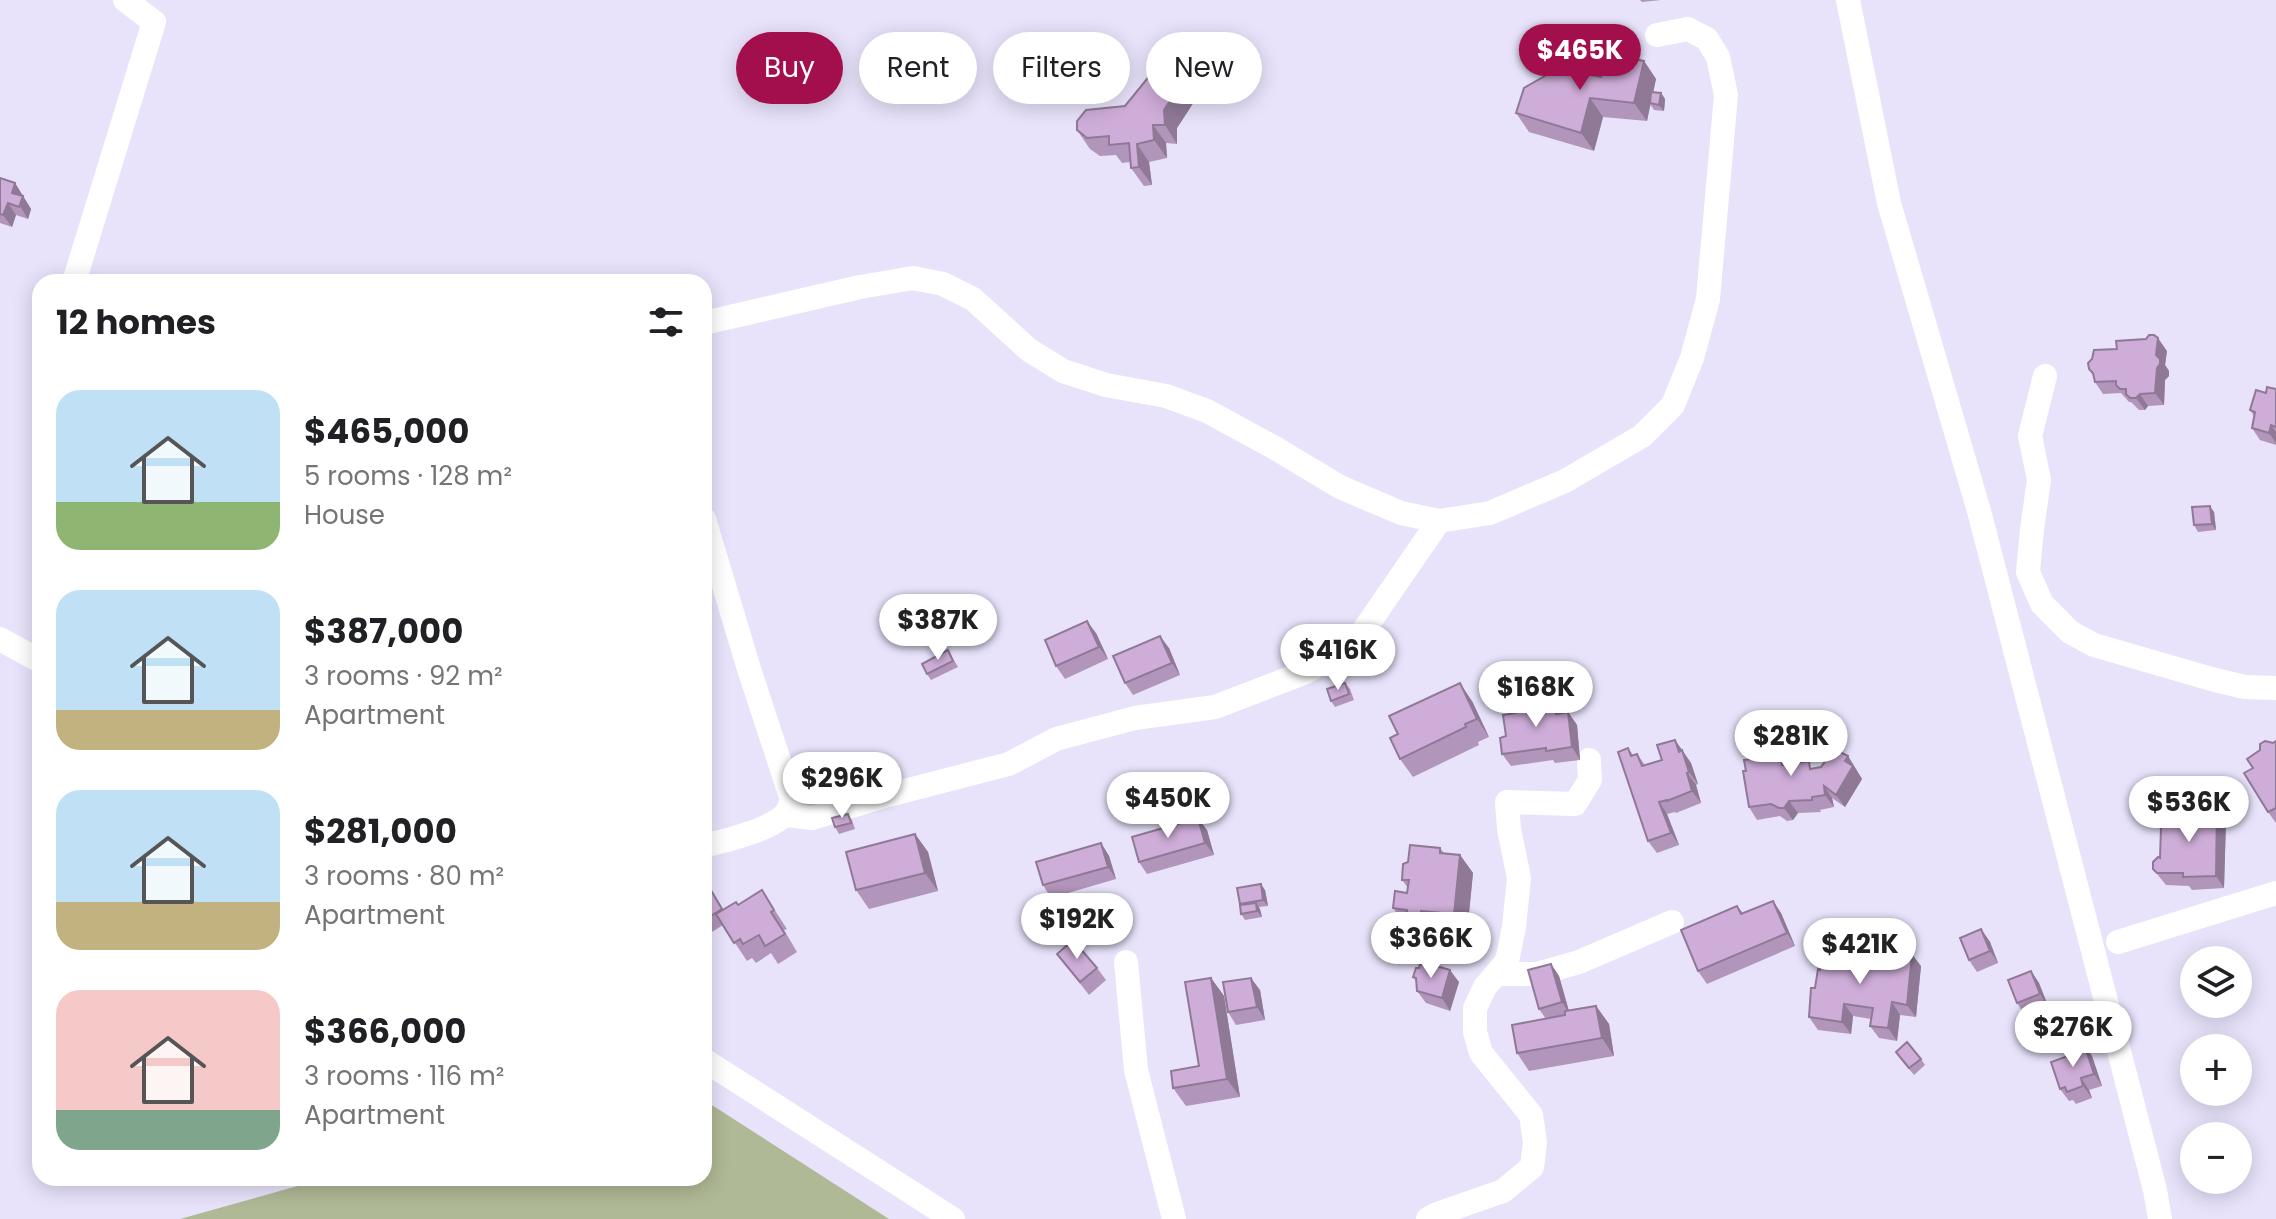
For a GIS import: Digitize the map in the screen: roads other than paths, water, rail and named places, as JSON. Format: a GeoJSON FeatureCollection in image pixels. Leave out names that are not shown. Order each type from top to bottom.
{"type":"FeatureCollection","features":[{"type":"Feature","properties":{"kind":"street"},"geometry":{"type":"LineString","coordinates":[[76,274],[154,22],[125,0]]}},
{"type":"Feature","properties":{"kind":"street"},"geometry":{"type":"LineString","coordinates":[[1848,0],[1889,203],[1979,511],[2160,1219]]}},
{"type":"Feature","properties":{"kind":"street"},"geometry":{"type":"LineString","coordinates":[[712,321],[913,278],[943,284],[973,299],[1029,350],[1063,371],[1106,385],[1166,396],[1207,411],[1340,487],[1401,513],[1439,521],[1490,513],[1565,481],[1642,436],[1673,405],[1692,358],[1708,299],[1726,95],[1718,57],[1707,39],[1688,29],[1657,35]]}},
{"type":"Feature","properties":{"kind":"street"},"geometry":{"type":"LineString","coordinates":[[2045,376],[2030,436],[2039,480],[2028,572],[2042,604],[2070,632],[2094,645],[2215,680],[2245,687],[2276,688]]}},
{"type":"Feature","properties":{"kind":"street"},"geometry":{"type":"LineString","coordinates":[[712,844],[740,838],[786,815],[812,818],[1009,764],[1056,739],[1135,718],[1215,707],[1306,672],[1355,643],[1439,521]]}},
{"type":"Feature","properties":{"kind":"street"},"geometry":{"type":"LineString","coordinates":[[712,546],[792,800],[786,815]]}},
{"type":"Feature","properties":{"kind":"street"},"geometry":{"type":"LineString","coordinates":[[0,639],[32,653]]}},
{"type":"Feature","properties":{"kind":"street"},"geometry":{"type":"LineString","coordinates":[[1428,1219],[1503,1191],[1532,1167],[1535,1142],[1531,1115],[1481,1053],[1475,1032],[1475,1008],[1485,987],[1507,961],[1514,927],[1519,878],[1507,802],[1575,804],[1590,780],[1589,760]]}},
{"type":"Feature","properties":{"kind":"street"},"geometry":{"type":"LineString","coordinates":[[2118,942],[2276,893]]}},
{"type":"Feature","properties":{"kind":"street"},"geometry":{"type":"LineString","coordinates":[[1496,974],[1537,974],[1579,962],[1672,922]]}},
{"type":"Feature","properties":{"kind":"street"},"geometry":{"type":"LineString","coordinates":[[1126,962],[1136,1070],[1174,1219]]}},
{"type":"Feature","properties":{"kind":"street"},"geometry":{"type":"LineString","coordinates":[[712,1065],[953,1219]]}}]}
